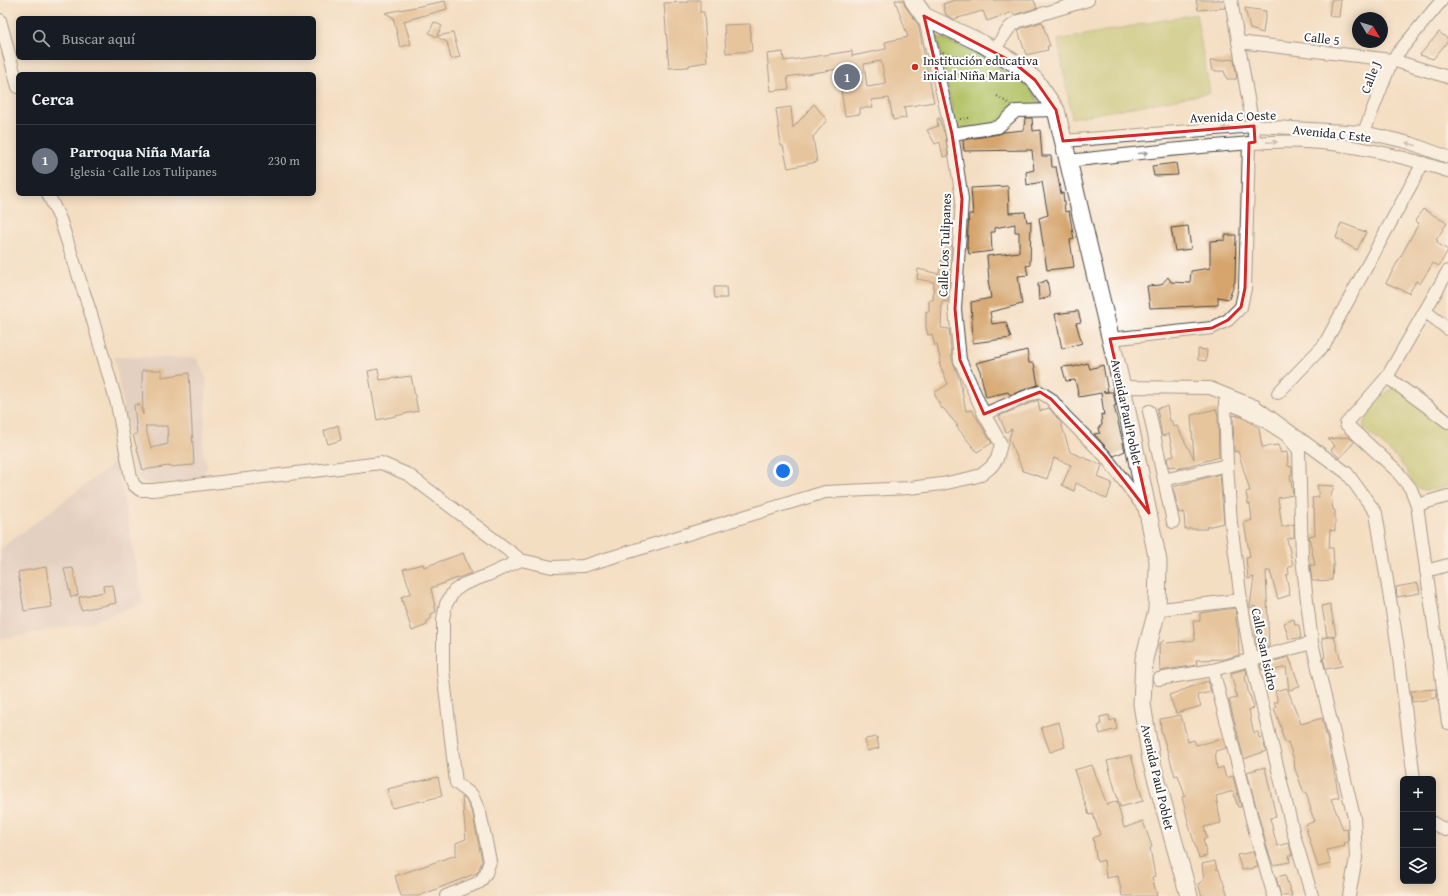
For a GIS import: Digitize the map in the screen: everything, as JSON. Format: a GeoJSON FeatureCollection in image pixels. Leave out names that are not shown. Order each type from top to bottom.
{"type":"FeatureCollection","features":[{"type":"Feature","properties":{"kind":"main road"},"geometry":{"type":"LineString","coordinates":[[913,0],[924,16]]}},
{"type":"Feature","properties":{"kind":"main road","name":"Avenida Paul Poblet"},"geometry":{"type":"LineString","coordinates":[[924,16],[981,43],[1013,62],[1035,80],[1056,110],[1122,387],[1158,561],[1157,611],[1144,659],[1142,704],[1151,760],[1189,896]]}},
{"type":"Feature","properties":{"kind":"street"},"geometry":{"type":"LineString","coordinates":[[994,50],[1010,27],[1019,20],[1088,0]]}},
{"type":"Feature","properties":{"kind":"street"},"geometry":{"type":"LineString","coordinates":[[1110,339],[1212,328],[1228,320],[1241,307],[1245,288],[1254,126],[1231,0]]}},
{"type":"Feature","properties":{"kind":"street","name":"Calle J"},"geometry":{"type":"LineString","coordinates":[[1364,132],[1392,60],[1442,0]]}},
{"type":"Feature","properties":{"kind":"street","name":"Calle Los Tulipanes"},"geometry":{"type":"LineString","coordinates":[[522,560],[552,568],[583,566],[826,492],[909,488],[942,484],[980,475],[991,467],[997,459],[1001,444],[984,414],[960,360],[955,309],[962,199],[952,134],[924,16]]}},
{"type":"Feature","properties":{"kind":"street"},"geometry":{"type":"LineString","coordinates":[[0,20],[16,80]]}},
{"type":"Feature","properties":{"kind":"street","name":"Calle 5"},"geometry":{"type":"LineString","coordinates":[[1238,42],[1392,60],[1448,77]]}},
{"type":"Feature","properties":{"kind":"street"},"geometry":{"type":"LineString","coordinates":[[952,134],[998,127],[1016,112],[1056,110]]}},
{"type":"Feature","properties":{"kind":"street","name":"Avenida C Oeste"},"geometry":{"type":"LineString","coordinates":[[1063,141],[1254,126],[1364,132],[1410,143],[1448,157]]}},
{"type":"Feature","properties":{"kind":"street","name":"Avenida C Este"},"geometry":{"type":"LineString","coordinates":[[1068,161],[1252,143],[1307,142],[1347,146],[1396,156],[1448,171]]}},
{"type":"Feature","properties":{"kind":"street"},"geometry":{"type":"LineString","coordinates":[[1278,393],[1324,345],[1423,163]]}},
{"type":"Feature","properties":{"kind":"street"},"geometry":{"type":"LineString","coordinates":[[49,196],[60,219],[91,314],[117,404],[131,478],[134,485],[140,490],[153,490],[381,463],[409,475],[522,560],[464,584],[454,591],[446,604],[443,619],[443,670],[456,783],[472,795],[475,801],[482,820],[490,860],[486,874],[480,882],[446,896]]}},
{"type":"Feature","properties":{"kind":"street"},"geometry":{"type":"LineString","coordinates":[[1448,271],[1388,377],[1346,424],[1396,470],[1410,489],[1417,505],[1448,723]]}},
{"type":"Feature","properties":{"kind":"street"},"geometry":{"type":"LineString","coordinates":[[1425,311],[1448,329]]}},
{"type":"Feature","properties":{"kind":"street"},"geometry":{"type":"LineString","coordinates":[[1388,377],[1448,422]]}},
{"type":"Feature","properties":{"kind":"street"},"geometry":{"type":"LineString","coordinates":[[1122,387],[1210,388],[1255,406],[1301,438],[1347,473],[1376,513],[1397,642],[1414,776]]}},
{"type":"Feature","properties":{"kind":"street"},"geometry":{"type":"LineString","coordinates":[[984,414],[1040,392],[1051,399],[1065,416],[1105,456],[1149,513]]}},
{"type":"Feature","properties":{"kind":"street","name":"Calle San Isidro"},"geometry":{"type":"LineString","coordinates":[[1312,643],[1302,558],[1299,450],[1286,435],[1266,422],[1245,410],[1225,402],[1231,523],[1241,600],[1251,659],[1294,835],[1312,896]]}},
{"type":"Feature","properties":{"kind":"street"},"geometry":{"type":"LineString","coordinates":[[1149,411],[1173,522]]}},
{"type":"Feature","properties":{"kind":"street"},"geometry":{"type":"LineString","coordinates":[[1164,480],[1227,465]]}},
{"type":"Feature","properties":{"kind":"street"},"geometry":{"type":"LineString","coordinates":[[1417,505],[1448,496]]}},
{"type":"Feature","properties":{"kind":"street"},"geometry":{"type":"LineString","coordinates":[[1426,571],[1448,565]]}},
{"type":"Feature","properties":{"kind":"street"},"geometry":{"type":"LineString","coordinates":[[1157,611],[1161,609],[1241,600]]}},
{"type":"Feature","properties":{"kind":"street"},"geometry":{"type":"LineString","coordinates":[[1159,679],[1213,670],[1312,643],[1354,817],[1356,858],[1349,896]]}},
{"type":"Feature","properties":{"kind":"street"},"geometry":{"type":"LineString","coordinates":[[1213,670],[1259,846],[1274,896]]}},
{"type":"Feature","properties":{"kind":"street"},"geometry":{"type":"LineString","coordinates":[[1436,825],[1444,830],[1448,829]]}},
{"type":"Feature","properties":{"kind":"path"},"geometry":{"type":"LineString","coordinates":[[942,59],[941,51],[947,52],[953,56]]}},
{"type":"Feature","properties":{"kind":"path"},"geometry":{"type":"LineString","coordinates":[[945,74],[955,73],[966,78]]}},
{"type":"Feature","properties":{"kind":"path"},"geometry":{"type":"LineString","coordinates":[[997,96],[1009,103]]}},
{"type":"Feature","properties":{"kind":"highlighted area"},"geometry":{"type":"Polygon","coordinates":[[[924,16],[1013,62],[1035,80],[1056,110],[1063,141],[1254,126],[1255,142],[1249,143],[1245,288],[1241,307],[1228,320],[1212,328],[1110,339],[1149,513],[1105,456],[1051,399],[1040,392],[984,414],[960,360],[955,309],[962,199],[952,134],[924,16]]]}},
{"type":"Feature","properties":{"kind":"shaded area"},"geometry":{"type":"Polygon","coordinates":[[[114,357],[197,358],[207,380],[203,449],[208,466],[203,475],[196,480],[152,485],[141,481],[136,475],[114,357]]]}},
{"type":"Feature","properties":{"kind":"shaded area"},"geometry":{"type":"Polygon","coordinates":[[[117,461],[143,603],[89,623],[0,639],[0,549],[117,461]]]}},
{"type":"Feature","properties":{"kind":"green space"},"geometry":{"type":"Polygon","coordinates":[[[1196,14],[1210,93],[1072,118],[1058,40],[1196,14]]]}},
{"type":"Feature","properties":{"kind":"green space"},"geometry":{"type":"Polygon","coordinates":[[[937,36],[971,51],[1010,74],[1030,88],[1042,107],[1016,108],[997,126],[961,129],[955,124],[937,36]]]}},
{"type":"Feature","properties":{"kind":"green space"},"geometry":{"type":"Polygon","coordinates":[[[1393,388],[1399,389],[1448,429],[1448,486],[1427,490],[1418,488],[1397,459],[1364,429],[1365,419],[1376,403],[1393,388]]]}},
{"type":"Feature","properties":{"kind":"building"},"geometry":{"type":"Polygon","coordinates":[[[688,0],[700,0],[700,12],[704,12],[707,62],[689,65],[689,67],[669,68],[664,3],[688,2],[688,0]]]}},
{"type":"Feature","properties":{"kind":"building"},"geometry":{"type":"Polygon","coordinates":[[[895,0],[903,0],[905,6],[918,24],[934,102],[904,107],[906,118],[893,120],[889,98],[871,100],[873,108],[860,108],[860,114],[845,116],[838,69],[787,77],[789,89],[771,91],[767,54],[783,52],[784,61],[852,51],[852,56],[886,49],[885,42],[908,37],[895,0]],[[881,61],[864,64],[867,87],[886,84],[881,61]]]}},
{"type":"Feature","properties":{"kind":"building"},"geometry":{"type":"Polygon","coordinates":[[[955,0],[1034,0],[1037,8],[1014,15],[1013,12],[987,21],[983,11],[954,19],[946,15],[943,4],[955,0]]]}},
{"type":"Feature","properties":{"kind":"building"},"geometry":{"type":"Polygon","coordinates":[[[1196,0],[1224,0],[1225,8],[1198,10],[1196,0]]]}},
{"type":"Feature","properties":{"kind":"building"},"geometry":{"type":"Polygon","coordinates":[[[1331,0],[1341,0],[1339,17],[1329,16],[1331,0]]]}},
{"type":"Feature","properties":{"kind":"building"},"geometry":{"type":"Polygon","coordinates":[[[445,1],[447,9],[404,21],[411,44],[400,47],[393,17],[385,13],[445,1]]]}},
{"type":"Feature","properties":{"kind":"building"},"geometry":{"type":"Polygon","coordinates":[[[1245,8],[1266,11],[1263,33],[1250,29],[1245,8]]]}},
{"type":"Feature","properties":{"kind":"building"},"geometry":{"type":"Polygon","coordinates":[[[434,22],[442,26],[437,36],[453,33],[460,57],[451,59],[447,42],[429,33],[434,22]]]}},
{"type":"Feature","properties":{"kind":"building"},"geometry":{"type":"Polygon","coordinates":[[[1042,22],[1050,46],[1047,46],[1048,50],[1026,55],[1018,30],[1042,22]]]}},
{"type":"Feature","properties":{"kind":"building"},"geometry":{"type":"Polygon","coordinates":[[[750,24],[752,51],[726,53],[724,25],[750,24]]]}},
{"type":"Feature","properties":{"kind":"building"},"geometry":{"type":"Polygon","coordinates":[[[1439,32],[1448,39],[1448,41],[1433,59],[1420,55],[1439,32]]]}},
{"type":"Feature","properties":{"kind":"building"},"geometry":{"type":"Polygon","coordinates":[[[1234,59],[1237,79],[1227,79],[1224,71],[1212,71],[1210,61],[1234,59]]]}},
{"type":"Feature","properties":{"kind":"building"},"geometry":{"type":"Polygon","coordinates":[[[814,104],[827,120],[813,137],[817,162],[788,168],[783,146],[781,146],[776,109],[791,107],[793,128],[814,104]]]}},
{"type":"Feature","properties":{"kind":"building"},"geometry":{"type":"Polygon","coordinates":[[[939,118],[945,135],[948,156],[944,157],[940,142],[935,144],[927,130],[938,126],[937,119],[939,118]]]}},
{"type":"Feature","properties":{"kind":"building"},"geometry":{"type":"Polygon","coordinates":[[[1025,118],[1032,118],[1033,131],[1040,130],[1042,156],[1051,156],[1052,167],[1056,167],[1061,194],[1063,193],[1065,212],[1069,211],[1074,239],[1070,240],[1074,267],[1047,270],[1039,218],[1048,215],[1042,182],[1027,185],[1026,172],[1034,170],[1032,150],[964,151],[963,140],[1004,132],[1024,130],[1025,118]]]}},
{"type":"Feature","properties":{"kind":"building"},"geometry":{"type":"Polygon","coordinates":[[[1176,163],[1178,175],[1154,176],[1152,166],[1176,163]]]}},
{"type":"Feature","properties":{"kind":"building"},"geometry":{"type":"Polygon","coordinates":[[[1008,186],[1009,213],[1025,212],[1027,222],[1031,221],[1030,265],[1026,266],[1028,275],[1018,276],[1022,304],[990,312],[992,324],[1006,322],[1011,338],[973,343],[971,302],[991,298],[988,280],[987,256],[1019,252],[1019,232],[1015,232],[1015,224],[995,228],[995,232],[991,232],[992,251],[969,254],[967,245],[969,214],[973,214],[971,188],[1008,186]]]}},
{"type":"Feature","properties":{"kind":"building"},"geometry":{"type":"Polygon","coordinates":[[[1423,209],[1447,223],[1436,240],[1438,241],[1437,243],[1448,250],[1439,266],[1433,263],[1420,284],[1416,281],[1409,293],[1386,283],[1419,223],[1415,221],[1423,209]]]}},
{"type":"Feature","properties":{"kind":"building"},"geometry":{"type":"Polygon","coordinates":[[[1341,223],[1366,232],[1357,250],[1336,238],[1341,223]]]}},
{"type":"Feature","properties":{"kind":"building"},"geometry":{"type":"Polygon","coordinates":[[[1188,226],[1191,249],[1175,251],[1171,228],[1188,226]]]}},
{"type":"Feature","properties":{"kind":"building"},"geometry":{"type":"Polygon","coordinates":[[[1225,235],[1236,235],[1235,281],[1229,299],[1218,297],[1218,305],[1150,308],[1147,286],[1161,285],[1168,277],[1171,282],[1190,283],[1191,271],[1210,268],[1210,241],[1225,240],[1225,235]]]}},
{"type":"Feature","properties":{"kind":"building"},"geometry":{"type":"Polygon","coordinates":[[[944,246],[952,246],[948,302],[942,301],[941,328],[949,329],[952,359],[960,381],[966,411],[972,410],[992,443],[977,452],[956,426],[958,426],[943,408],[942,409],[934,393],[948,384],[939,363],[941,363],[937,345],[935,346],[932,334],[928,335],[926,328],[926,311],[929,312],[929,300],[933,300],[934,282],[917,279],[918,269],[939,274],[944,246]]]}},
{"type":"Feature","properties":{"kind":"building"},"geometry":{"type":"Polygon","coordinates":[[[1047,280],[1050,297],[1039,300],[1038,284],[1047,280]]]}},
{"type":"Feature","properties":{"kind":"building"},"geometry":{"type":"Polygon","coordinates":[[[714,287],[726,287],[727,298],[715,298],[714,287]]]}},
{"type":"Feature","properties":{"kind":"building"},"geometry":{"type":"Polygon","coordinates":[[[1078,311],[1081,322],[1076,323],[1082,343],[1062,349],[1055,314],[1078,311]]]}},
{"type":"Feature","properties":{"kind":"building"},"geometry":{"type":"Polygon","coordinates":[[[1198,349],[1207,350],[1206,361],[1198,360],[1198,349]]]}},
{"type":"Feature","properties":{"kind":"building"},"geometry":{"type":"Polygon","coordinates":[[[1027,350],[1029,363],[1034,363],[1038,385],[1010,395],[1008,392],[986,397],[980,371],[976,363],[1027,350]]]}},
{"type":"Feature","properties":{"kind":"building"},"geometry":{"type":"Polygon","coordinates":[[[1088,363],[1090,369],[1103,365],[1108,392],[1113,392],[1116,405],[1114,406],[1125,451],[1114,456],[1094,434],[1100,433],[1099,427],[1102,425],[1101,414],[1104,415],[1101,393],[1079,397],[1075,380],[1066,381],[1062,367],[1073,367],[1088,363]]]}},
{"type":"Feature","properties":{"kind":"building"},"geometry":{"type":"Polygon","coordinates":[[[378,369],[380,380],[411,376],[418,411],[377,420],[368,371],[378,369]]]}},
{"type":"Feature","properties":{"kind":"building"},"geometry":{"type":"Polygon","coordinates":[[[142,370],[162,370],[162,377],[189,373],[194,465],[169,466],[143,470],[133,435],[137,434],[134,405],[139,404],[143,415],[142,370]],[[145,426],[151,448],[168,444],[167,426],[145,426]]]}},
{"type":"Feature","properties":{"kind":"building"},"geometry":{"type":"Polygon","coordinates":[[[1038,400],[1040,411],[1049,408],[1061,423],[1070,452],[1102,465],[1098,477],[1112,483],[1107,499],[1076,483],[1074,491],[1062,485],[1071,465],[1054,458],[1047,479],[1023,471],[1009,439],[1012,429],[1006,432],[999,416],[1038,400]]]}},
{"type":"Feature","properties":{"kind":"building"},"geometry":{"type":"Polygon","coordinates":[[[1167,406],[1170,421],[1172,421],[1173,427],[1177,426],[1194,459],[1191,415],[1216,409],[1218,415],[1219,457],[1177,469],[1176,466],[1169,467],[1167,458],[1174,456],[1169,434],[1162,436],[1157,408],[1167,406]]]}},
{"type":"Feature","properties":{"kind":"building"},"geometry":{"type":"Polygon","coordinates":[[[1233,415],[1242,417],[1259,428],[1262,447],[1278,445],[1281,453],[1287,452],[1288,466],[1292,467],[1292,474],[1290,475],[1293,495],[1278,498],[1282,527],[1294,524],[1294,537],[1287,539],[1293,565],[1288,568],[1289,574],[1286,575],[1290,595],[1278,599],[1270,571],[1266,571],[1269,647],[1257,650],[1255,606],[1250,608],[1254,577],[1248,579],[1246,558],[1250,557],[1244,523],[1252,520],[1250,504],[1248,504],[1246,492],[1250,491],[1238,451],[1234,452],[1233,415]]]}},
{"type":"Feature","properties":{"kind":"building"},"geometry":{"type":"Polygon","coordinates":[[[338,425],[341,440],[328,444],[324,431],[338,425]]]}},
{"type":"Feature","properties":{"kind":"building"},"geometry":{"type":"Polygon","coordinates":[[[1349,437],[1354,442],[1340,458],[1331,450],[1335,446],[1328,439],[1349,437]]]}},
{"type":"Feature","properties":{"kind":"building"},"geometry":{"type":"Polygon","coordinates":[[[1220,474],[1224,523],[1207,527],[1207,529],[1185,529],[1184,512],[1179,513],[1173,487],[1220,474]]]}},
{"type":"Feature","properties":{"kind":"building"},"geometry":{"type":"Polygon","coordinates":[[[1317,485],[1334,486],[1331,495],[1333,510],[1335,510],[1335,531],[1330,530],[1329,548],[1333,548],[1334,565],[1332,580],[1312,581],[1310,565],[1315,565],[1309,536],[1315,535],[1312,498],[1319,497],[1317,485]]]}},
{"type":"Feature","properties":{"kind":"building"},"geometry":{"type":"Polygon","coordinates":[[[463,553],[471,573],[431,588],[436,612],[431,614],[431,619],[427,621],[427,625],[412,631],[401,597],[411,593],[403,569],[423,564],[424,567],[463,553]]]}},
{"type":"Feature","properties":{"kind":"building"},"geometry":{"type":"Polygon","coordinates":[[[46,567],[52,607],[24,611],[18,572],[46,567]]]}},
{"type":"Feature","properties":{"kind":"building"},"geometry":{"type":"Polygon","coordinates":[[[73,568],[78,595],[71,597],[64,569],[73,568]]]}},
{"type":"Feature","properties":{"kind":"building"},"geometry":{"type":"Polygon","coordinates":[[[1418,583],[1420,593],[1397,597],[1396,587],[1418,583]]]}},
{"type":"Feature","properties":{"kind":"building"},"geometry":{"type":"Polygon","coordinates":[[[113,585],[116,603],[81,610],[79,597],[104,592],[103,586],[113,585]]]}},
{"type":"Feature","properties":{"kind":"building"},"geometry":{"type":"Polygon","coordinates":[[[1330,604],[1336,635],[1327,637],[1322,606],[1330,604]]]}},
{"type":"Feature","properties":{"kind":"building"},"geometry":{"type":"Polygon","coordinates":[[[1235,608],[1238,628],[1239,655],[1225,659],[1196,660],[1197,665],[1160,671],[1159,645],[1164,640],[1167,643],[1195,640],[1193,621],[1200,621],[1200,613],[1235,608]]]}},
{"type":"Feature","properties":{"kind":"building"},"geometry":{"type":"Polygon","coordinates":[[[1294,619],[1295,625],[1299,625],[1301,638],[1289,639],[1284,623],[1294,619]]]}},
{"type":"Feature","properties":{"kind":"building"},"geometry":{"type":"Polygon","coordinates":[[[1334,636],[1342,666],[1326,669],[1323,658],[1325,657],[1322,638],[1334,636]]]}},
{"type":"Feature","properties":{"kind":"building"},"geometry":{"type":"Polygon","coordinates":[[[1289,657],[1300,687],[1289,690],[1286,667],[1272,671],[1270,665],[1270,667],[1262,670],[1260,665],[1289,657]]]}},
{"type":"Feature","properties":{"kind":"building"},"geometry":{"type":"Polygon","coordinates":[[[1246,669],[1247,675],[1245,676],[1249,695],[1254,708],[1249,709],[1251,722],[1254,733],[1258,732],[1259,738],[1262,737],[1266,751],[1244,759],[1229,700],[1237,698],[1231,673],[1246,669]]]}},
{"type":"Feature","properties":{"kind":"building"},"geometry":{"type":"Polygon","coordinates":[[[1208,681],[1211,692],[1197,695],[1201,706],[1176,713],[1169,695],[1208,681]]]}},
{"type":"Feature","properties":{"kind":"building"},"geometry":{"type":"Polygon","coordinates":[[[1287,688],[1301,724],[1322,718],[1339,797],[1331,799],[1343,829],[1347,828],[1348,842],[1344,843],[1345,846],[1327,850],[1331,864],[1318,867],[1305,825],[1315,821],[1310,810],[1306,792],[1304,793],[1295,769],[1294,759],[1288,742],[1285,743],[1274,708],[1276,707],[1274,702],[1278,702],[1275,691],[1287,688]]]}},
{"type":"Feature","properties":{"kind":"building"},"geometry":{"type":"Polygon","coordinates":[[[1436,689],[1436,698],[1412,702],[1411,691],[1436,689]]]}},
{"type":"Feature","properties":{"kind":"building"},"geometry":{"type":"Polygon","coordinates":[[[1109,715],[1110,721],[1115,719],[1117,729],[1100,734],[1098,726],[1101,725],[1100,717],[1109,715]]]}},
{"type":"Feature","properties":{"kind":"building"},"geometry":{"type":"Polygon","coordinates":[[[1181,715],[1188,742],[1194,740],[1196,745],[1223,739],[1226,748],[1215,751],[1217,769],[1223,767],[1226,778],[1233,776],[1241,807],[1238,807],[1233,791],[1216,796],[1221,823],[1204,827],[1207,838],[1203,839],[1207,856],[1199,858],[1182,797],[1185,796],[1178,775],[1175,776],[1161,730],[1160,719],[1181,715]]]}},
{"type":"Feature","properties":{"kind":"building"},"geometry":{"type":"Polygon","coordinates":[[[1059,722],[1065,747],[1050,752],[1041,727],[1059,722]]]}},
{"type":"Feature","properties":{"kind":"building"},"geometry":{"type":"Polygon","coordinates":[[[877,737],[879,748],[867,751],[865,739],[877,737]]]}},
{"type":"Feature","properties":{"kind":"building"},"geometry":{"type":"Polygon","coordinates":[[[1131,755],[1143,801],[1120,807],[1107,761],[1131,755]]]}},
{"type":"Feature","properties":{"kind":"building"},"geometry":{"type":"Polygon","coordinates":[[[1092,765],[1107,805],[1117,801],[1124,828],[1143,821],[1152,847],[1150,848],[1155,876],[1152,877],[1157,896],[1122,896],[1118,876],[1106,878],[1104,860],[1097,862],[1093,838],[1100,835],[1093,814],[1089,815],[1074,770],[1092,765]]]}},
{"type":"Feature","properties":{"kind":"building"},"geometry":{"type":"Polygon","coordinates":[[[1265,767],[1276,817],[1270,818],[1277,846],[1289,843],[1292,855],[1289,855],[1290,862],[1273,865],[1247,772],[1265,767]]]}},
{"type":"Feature","properties":{"kind":"building"},"geometry":{"type":"Polygon","coordinates":[[[438,777],[442,796],[392,808],[387,789],[438,777]]]}},
{"type":"Feature","properties":{"kind":"building"},"geometry":{"type":"Polygon","coordinates":[[[462,797],[466,800],[473,815],[482,861],[477,873],[419,896],[401,896],[395,876],[456,855],[456,843],[466,839],[462,797]]]}},
{"type":"Feature","properties":{"kind":"building"},"geometry":{"type":"Polygon","coordinates":[[[1253,852],[1258,867],[1242,870],[1237,855],[1253,852]]]}},
{"type":"Feature","properties":{"kind":"building"},"geometry":{"type":"Polygon","coordinates":[[[1215,861],[1217,870],[1219,870],[1228,896],[1202,896],[1198,884],[1204,880],[1202,864],[1215,861]]]}},
{"type":"Feature","properties":{"kind":"building"},"geometry":{"type":"Polygon","coordinates":[[[1285,875],[1292,896],[1281,896],[1276,877],[1285,875]]]}},
{"type":"Feature","properties":{"kind":"place","name":"Institución educativa inicial Niña Maria"},"geometry":{"type":"Point","coordinates":[915,67]}},
{"type":"Feature","properties":{"kind":"place","name":"Parroqua Niña María"},"geometry":{"type":"Point","coordinates":[847,77]}}]}
